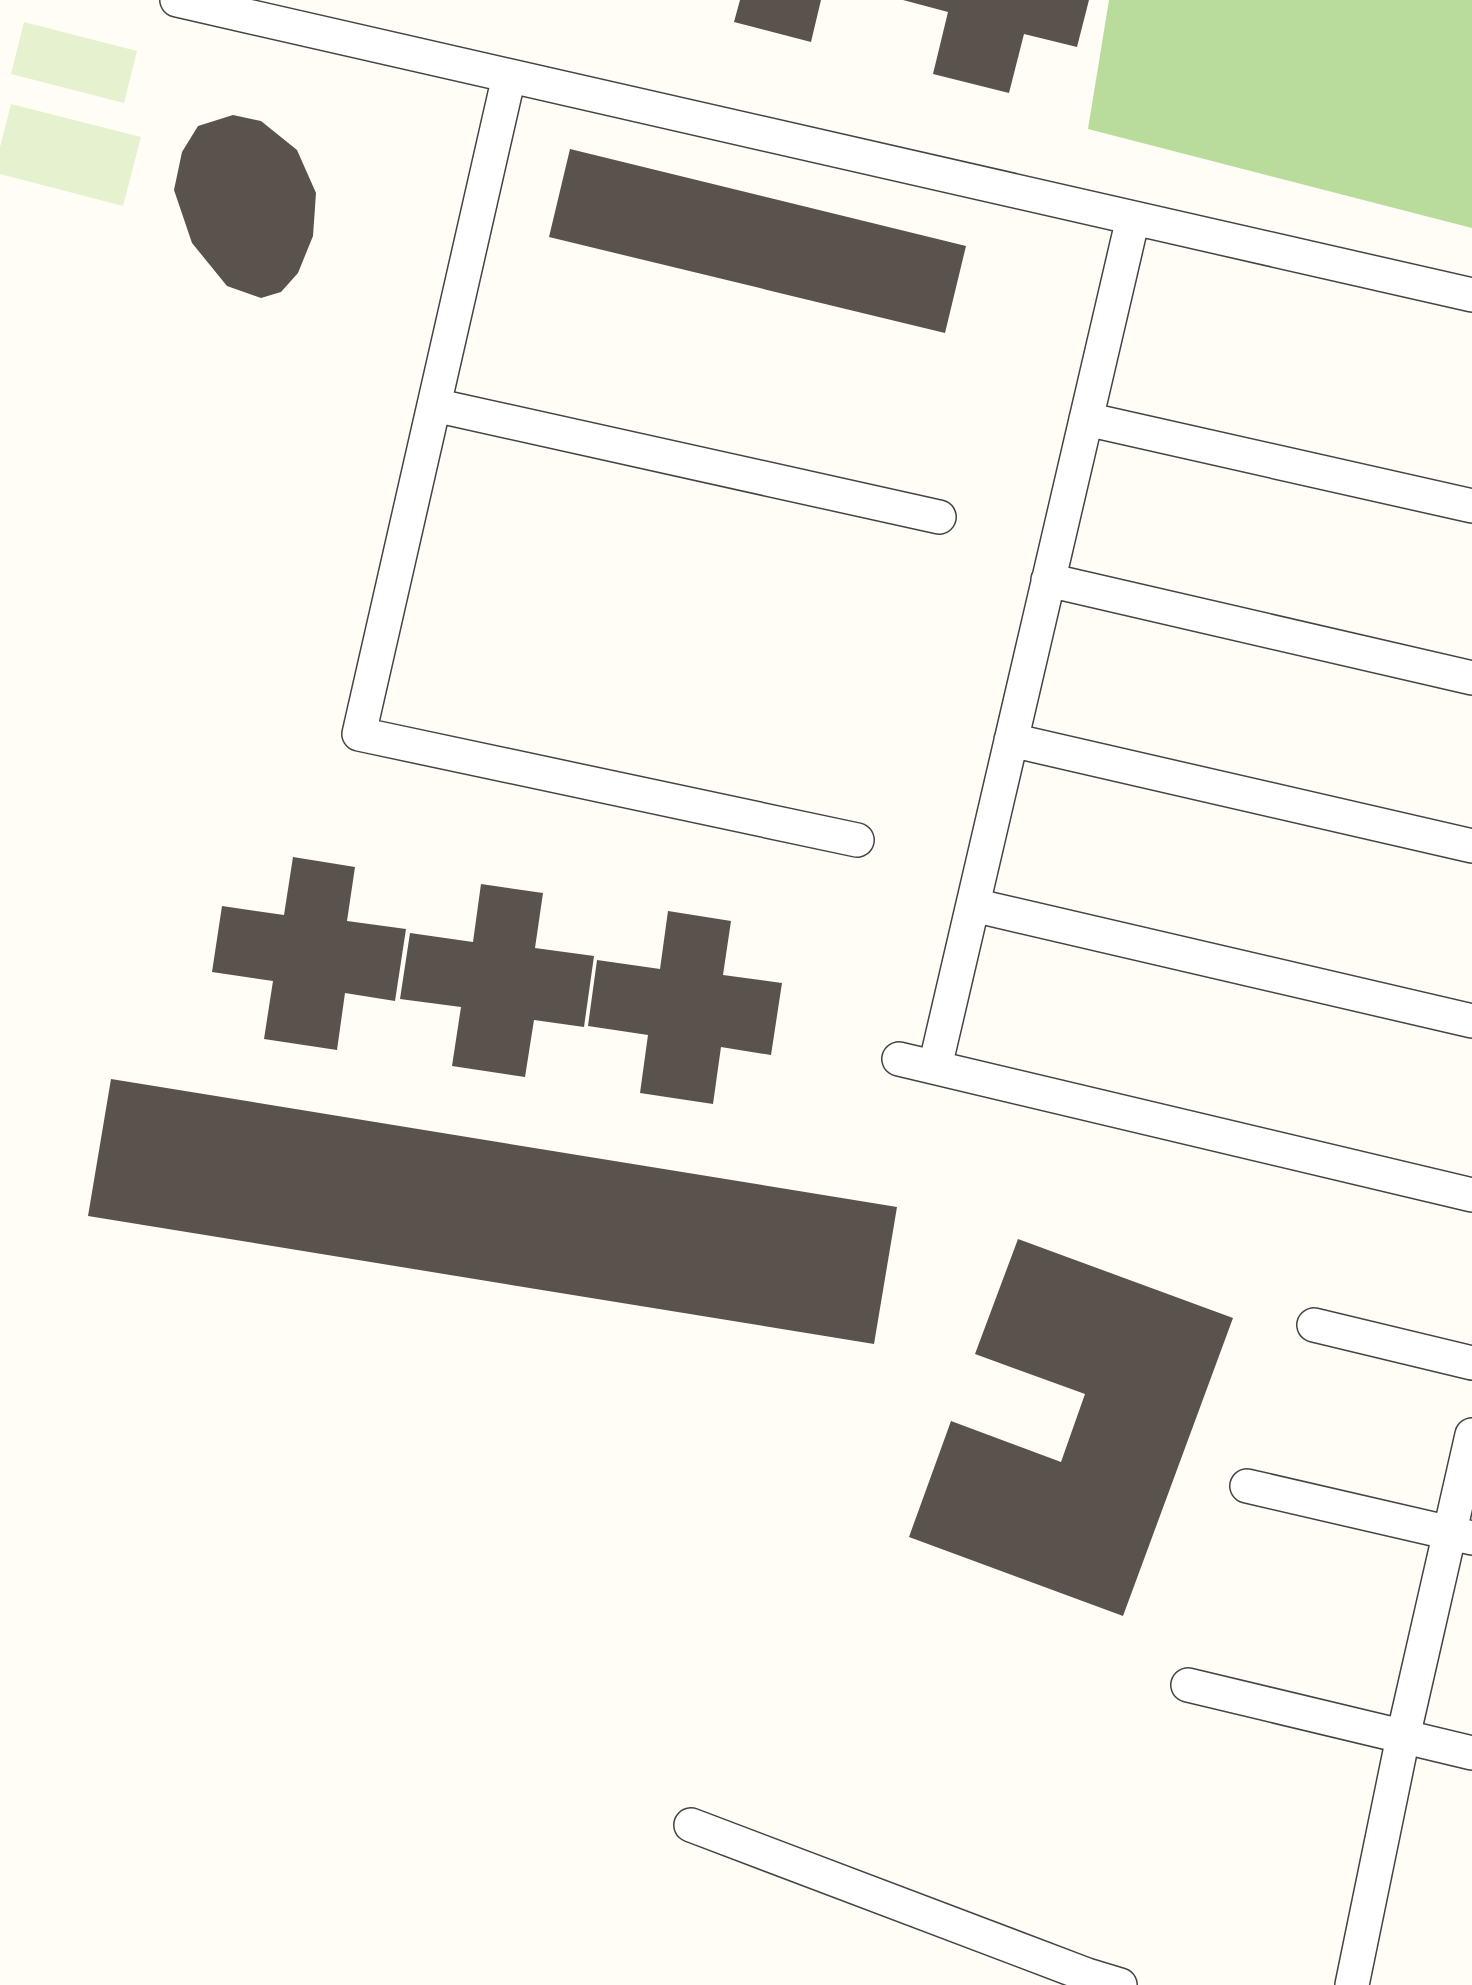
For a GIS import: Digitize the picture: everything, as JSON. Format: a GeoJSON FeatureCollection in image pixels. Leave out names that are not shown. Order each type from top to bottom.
{"type":"FeatureCollection","features":[{"type":"Feature","properties":{"kind":"street"},"geometry":{"type":"LineString","coordinates":[[176,0],[1472,295]]}},
{"type":"Feature","properties":{"kind":"street"},"geometry":{"type":"LineString","coordinates":[[509,76],[359,734],[857,840]]}},
{"type":"Feature","properties":{"kind":"street"},"geometry":{"type":"LineString","coordinates":[[935,1067],[1133,218]]}},
{"type":"Feature","properties":{"kind":"street"},"geometry":{"type":"LineString","coordinates":[[434,405],[939,517]]}},
{"type":"Feature","properties":{"kind":"street"},"geometry":{"type":"LineString","coordinates":[[1086,419],[1472,506]]}},
{"type":"Feature","properties":{"kind":"street"},"geometry":{"type":"LineString","coordinates":[[1048,580],[1472,678]]}},
{"type":"Feature","properties":{"kind":"street"},"geometry":{"type":"LineString","coordinates":[[1011,740],[1472,846]]}},
{"type":"Feature","properties":{"kind":"street"},"geometry":{"type":"LineString","coordinates":[[973,905],[1472,1021]]}},
{"type":"Feature","properties":{"kind":"street"},"geometry":{"type":"LineString","coordinates":[[899,1059],[1472,1195]]}},
{"type":"Feature","properties":{"kind":"street"},"geometry":{"type":"LineString","coordinates":[[1314,1325],[1472,1363]]}},
{"type":"Feature","properties":{"kind":"street"},"geometry":{"type":"LineString","coordinates":[[1352,1985],[1403,1737],[1461,1536],[1472,1435]]}},
{"type":"Feature","properties":{"kind":"street"},"geometry":{"type":"LineString","coordinates":[[1247,1485],[1461,1536]]}},
{"type":"Feature","properties":{"kind":"street"},"geometry":{"type":"LineString","coordinates":[[1188,1685],[1472,1753]]}},
{"type":"Feature","properties":{"kind":"street"},"geometry":{"type":"LineString","coordinates":[[691,1825],[1086,1980],[1120,1985]]}},
{"type":"Feature","properties":{"kind":"green space"},"geometry":{"type":"Polygon","coordinates":[[[1109,0],[1472,0],[1472,228],[1088,129],[1109,0]]]}},
{"type":"Feature","properties":{"kind":"green space"},"geometry":{"type":"Polygon","coordinates":[[[24,22],[137,51],[124,103],[11,74],[24,22]]]}},
{"type":"Feature","properties":{"kind":"green space"},"geometry":{"type":"Polygon","coordinates":[[[11,104],[141,137],[123,206],[0,174],[0,147],[11,104]]]}},
{"type":"Feature","properties":{"kind":"building"},"geometry":{"type":"Polygon","coordinates":[[[740,0],[821,0],[811,42],[734,22],[740,0]]]}},
{"type":"Feature","properties":{"kind":"building"},"geometry":{"type":"Polygon","coordinates":[[[903,0],[1089,0],[1077,47],[1024,34],[1009,93],[933,74],[948,12],[903,0]]]}},
{"type":"Feature","properties":{"kind":"building"},"geometry":{"type":"Polygon","coordinates":[[[233,115],[261,121],[297,150],[316,193],[313,236],[298,273],[281,292],[261,298],[227,286],[192,243],[174,190],[182,152],[198,126],[233,115]]]}},
{"type":"Feature","properties":{"kind":"building"},"geometry":{"type":"Polygon","coordinates":[[[570,149],[966,246],[945,333],[549,237],[570,149]]]}},
{"type":"Feature","properties":{"kind":"building"},"geometry":{"type":"Polygon","coordinates":[[[293,857],[355,867],[347,921],[406,929],[395,1001],[345,993],[337,1050],[264,1039],[273,981],[212,972],[222,906],[284,915],[293,857]]]}},
{"type":"Feature","properties":{"kind":"building"},"geometry":{"type":"Polygon","coordinates":[[[481,884],[543,893],[535,948],[594,956],[584,1027],[534,1020],[525,1077],[452,1066],[461,1007],[400,999],[410,933],[473,942],[481,884]]]}},
{"type":"Feature","properties":{"kind":"building"},"geometry":{"type":"Polygon","coordinates":[[[668,911],[731,921],[723,975],[782,983],[771,1055],[721,1047],[713,1104],[640,1093],[648,1035],[588,1026],[597,960],[660,969],[668,911]]]}},
{"type":"Feature","properties":{"kind":"building"},"geometry":{"type":"Polygon","coordinates":[[[111,1079],[897,1207],[874,1344],[88,1216],[111,1079]]]}},
{"type":"Feature","properties":{"kind":"building"},"geometry":{"type":"Polygon","coordinates":[[[1018,1239],[1233,1318],[1123,1616],[909,1537],[951,1421],[1061,1462],[1085,1394],[975,1354],[1018,1239]]]}}]}
